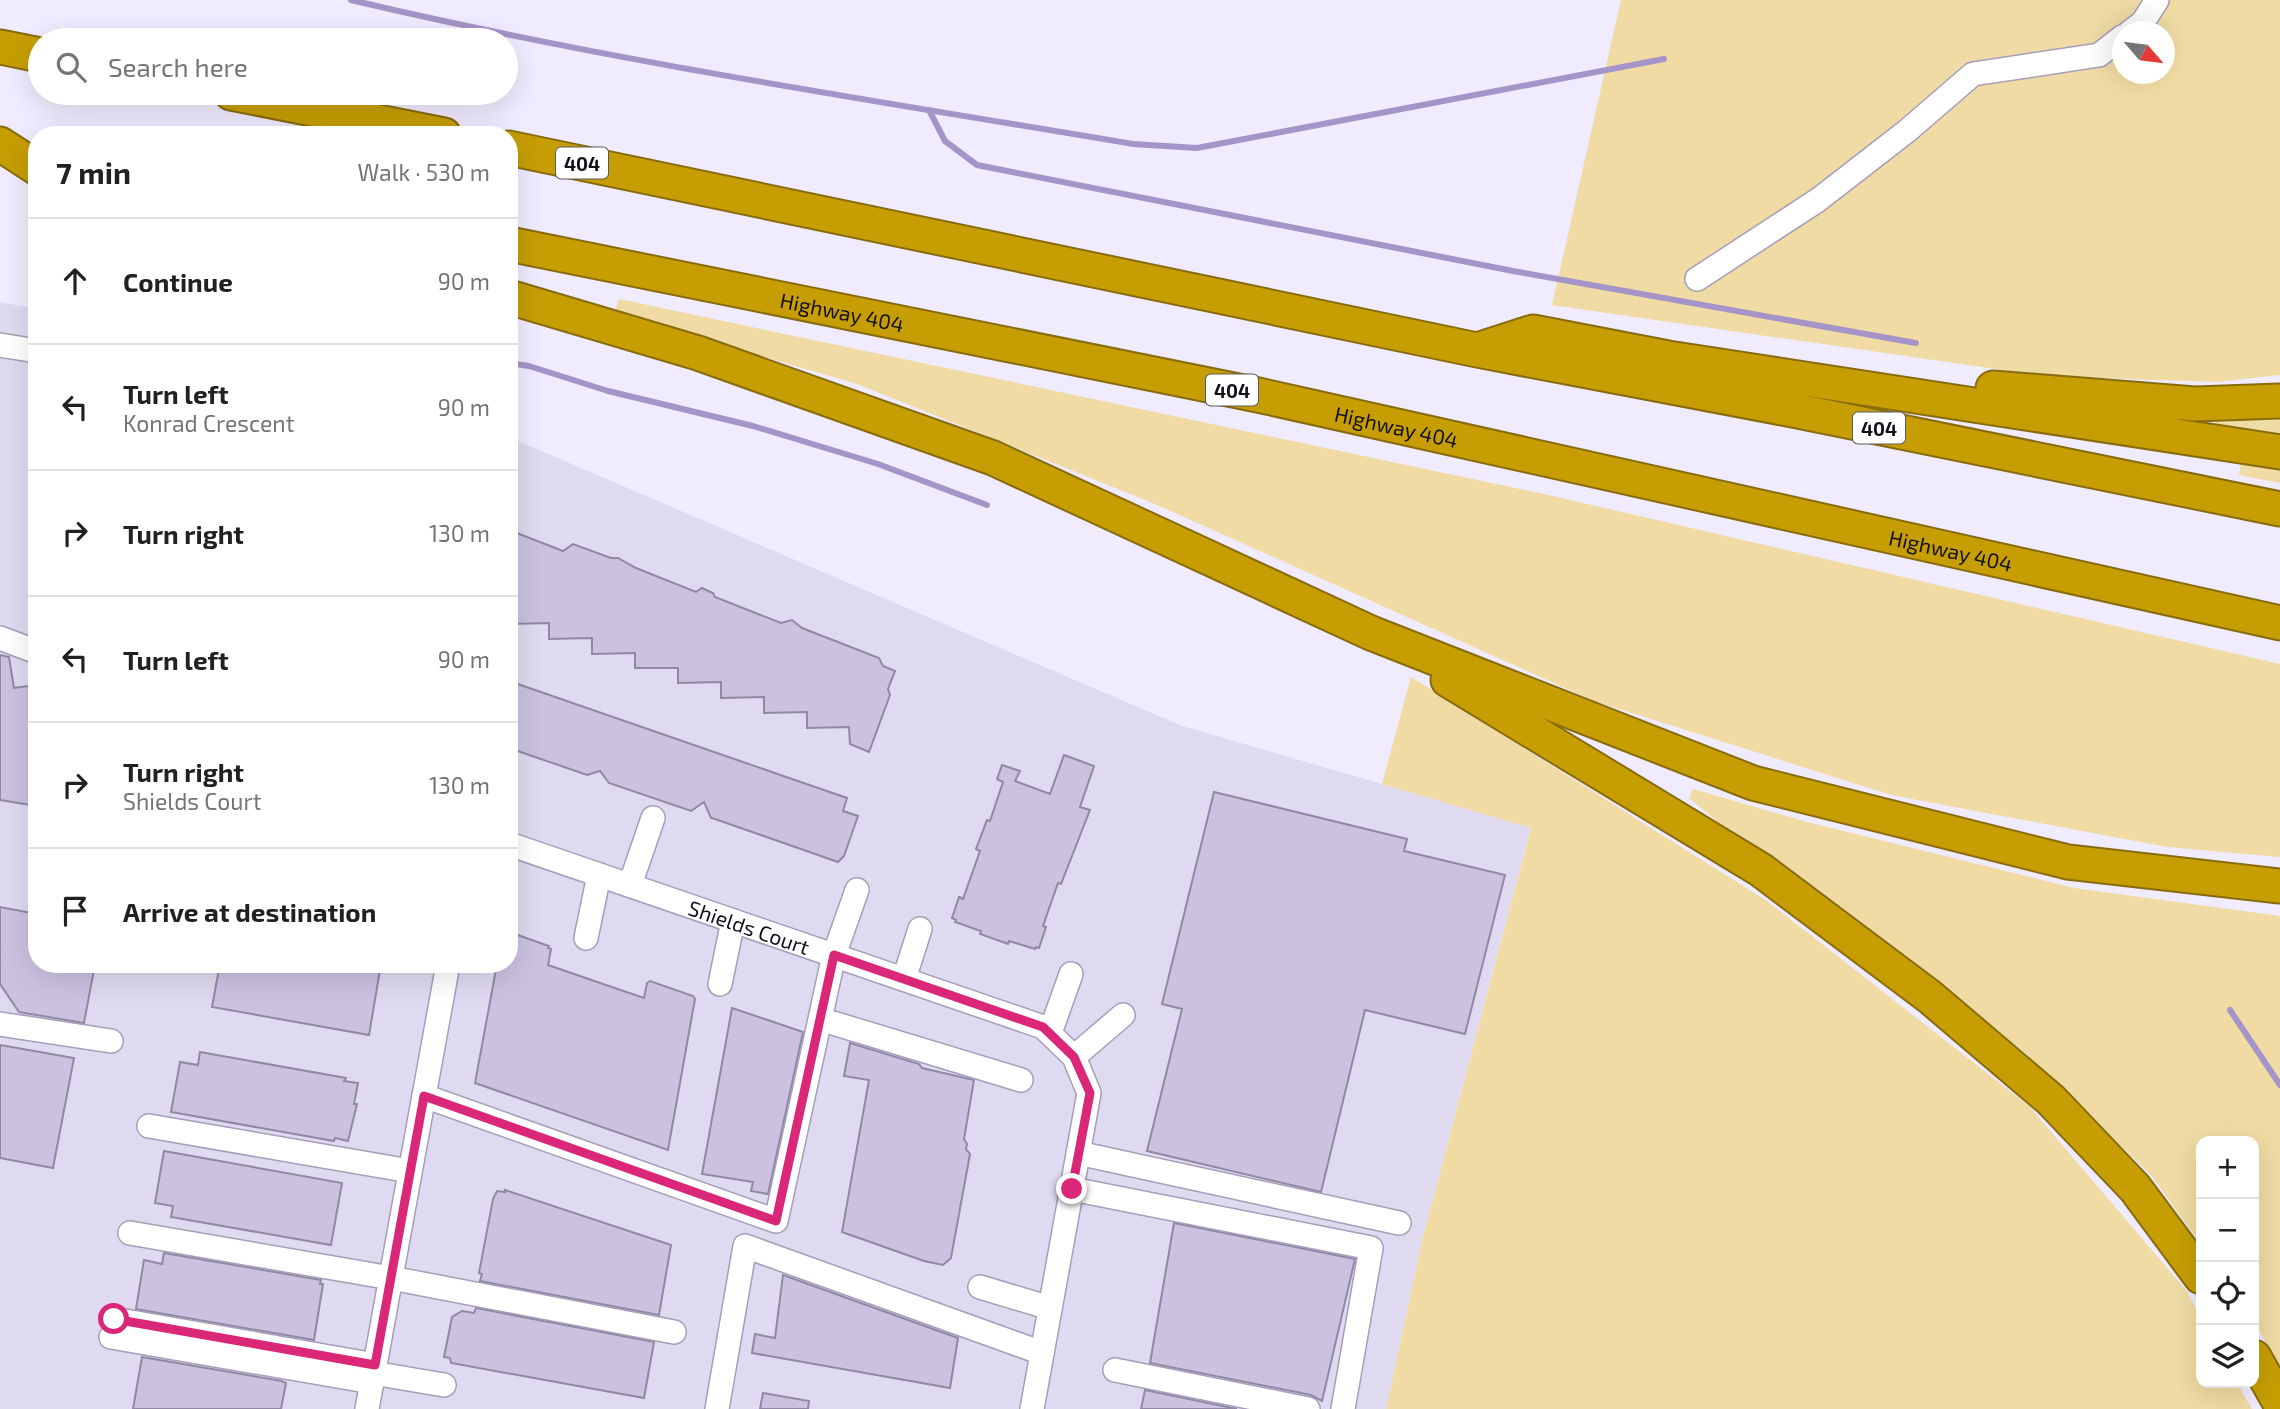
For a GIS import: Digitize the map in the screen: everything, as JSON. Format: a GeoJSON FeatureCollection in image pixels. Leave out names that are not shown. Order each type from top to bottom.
{"type":"FeatureCollection","features":[{"type":"Feature","properties":{"kind":"highway"},"geometry":{"type":"LineString","coordinates":[[0,47],[28,53]]}},
{"type":"Feature","properties":{"kind":"highway"},"geometry":{"type":"LineString","coordinates":[[292,105],[398,126]]}},
{"type":"Feature","properties":{"kind":"highway"},"geometry":{"type":"LineString","coordinates":[[0,144],[28,149]]}},
{"type":"Feature","properties":{"kind":"highway"},"geometry":{"type":"LineString","coordinates":[[0,144],[28,162]]}},
{"type":"Feature","properties":{"kind":"highway","name":"404"},"geometry":{"type":"LineString","coordinates":[[518,150],[1477,350],[1812,414],[2280,509]]}},
{"type":"Feature","properties":{"kind":"highway","name":"Highway 404"},"geometry":{"type":"LineString","coordinates":[[518,246],[1258,395],[2280,623]]}},
{"type":"Feature","properties":{"kind":"highway"},"geometry":{"type":"LineString","coordinates":[[518,300],[698,353],[993,458],[1371,633],[1753,783],[2068,862],[2280,886]]}},
{"type":"Feature","properties":{"kind":"highway"},"geometry":{"type":"LineString","coordinates":[[1477,350],[1533,332],[1668,358],[2280,452]]}},
{"type":"Feature","properties":{"kind":"highway"},"geometry":{"type":"LineString","coordinates":[[1854,387],[1906,381],[2195,404],[2280,401]]}},
{"type":"Feature","properties":{"kind":"highway"},"geometry":{"type":"LineString","coordinates":[[1371,633],[1761,870],[1930,998],[2051,1100],[2135,1188],[2196,1270]]}},
{"type":"Feature","properties":{"kind":"highway"},"geometry":{"type":"LineString","coordinates":[[2259,1366],[2280,1403]]}},
{"type":"Feature","properties":{"kind":"street"},"geometry":{"type":"LineString","coordinates":[[2144,21],[2157,0]]}},
{"type":"Feature","properties":{"kind":"street"},"geometry":{"type":"LineString","coordinates":[[1697,279],[1818,200],[1907,131],[1973,74],[2099,55],[2112,45]]}},
{"type":"Feature","properties":{"kind":"street"},"geometry":{"type":"LineString","coordinates":[[0,345],[28,350]]}},
{"type":"Feature","properties":{"kind":"street"},"geometry":{"type":"LineString","coordinates":[[0,638],[28,649]]}},
{"type":"Feature","properties":{"kind":"street"},"geometry":{"type":"LineString","coordinates":[[630,886],[653,818]]}},
{"type":"Feature","properties":{"kind":"street","name":"Shields Court"},"geometry":{"type":"LineString","coordinates":[[518,847],[1043,1027],[1074,1057],[1090,1093],[1032,1409]]}},
{"type":"Feature","properties":{"kind":"street"},"geometry":{"type":"LineString","coordinates":[[586,938],[600,875]]}},
{"type":"Feature","properties":{"kind":"street"},"geometry":{"type":"LineString","coordinates":[[424,1096],[776,1221],[857,890]]}},
{"type":"Feature","properties":{"kind":"street"},"geometry":{"type":"LineString","coordinates":[[719,984],[733,920]]}},
{"type":"Feature","properties":{"kind":"street"},"geometry":{"type":"LineString","coordinates":[[904,979],[920,929]]}},
{"type":"Feature","properties":{"kind":"street"},"geometry":{"type":"LineString","coordinates":[[789,1226],[834,1023],[841,957]]}},
{"type":"Feature","properties":{"kind":"street"},"geometry":{"type":"LineString","coordinates":[[367,1409],[446,973]]}},
{"type":"Feature","properties":{"kind":"street"},"geometry":{"type":"LineString","coordinates":[[1050,1033],[1071,974]]}},
{"type":"Feature","properties":{"kind":"street"},"geometry":{"type":"LineString","coordinates":[[1074,1057],[1123,1016]]}},
{"type":"Feature","properties":{"kind":"street"},"geometry":{"type":"LineString","coordinates":[[834,1023],[1021,1080]]}},
{"type":"Feature","properties":{"kind":"street"},"geometry":{"type":"LineString","coordinates":[[0,1024],[111,1041]]}},
{"type":"Feature","properties":{"kind":"street"},"geometry":{"type":"LineString","coordinates":[[148,1133],[409,1179]]}},
{"type":"Feature","properties":{"kind":"street"},"geometry":{"type":"LineString","coordinates":[[1078,1153],[1399,1223]]}},
{"type":"Feature","properties":{"kind":"street"},"geometry":{"type":"LineString","coordinates":[[1072,1189],[1371,1248],[1343,1409]]}},
{"type":"Feature","properties":{"kind":"street"},"geometry":{"type":"LineString","coordinates":[[130,1233],[391,1278],[674,1332]]}},
{"type":"Feature","properties":{"kind":"street"},"geometry":{"type":"LineString","coordinates":[[717,1409],[745,1246],[1042,1353]]}},
{"type":"Feature","properties":{"kind":"street"},"geometry":{"type":"LineString","coordinates":[[980,1287],[1050,1308]]}},
{"type":"Feature","properties":{"kind":"street"},"geometry":{"type":"LineString","coordinates":[[113,1328],[444,1385]]}},
{"type":"Feature","properties":{"kind":"street"},"geometry":{"type":"LineString","coordinates":[[1115,1370],[1308,1409]]}},
{"type":"Feature","properties":{"kind":"shaded area"},"geometry":{"type":"Polygon","coordinates":[[[1621,0],[2280,0],[2280,375],[2217,382],[2044,376],[1552,305],[1621,0]]]}},
{"type":"Feature","properties":{"kind":"shaded area"},"geometry":{"type":"Polygon","coordinates":[[[619,299],[1544,494],[2280,664],[2280,857],[2167,847],[1891,795],[1594,701],[1155,504],[857,384],[615,313],[619,299]]]}},
{"type":"Feature","properties":{"kind":"shaded area"},"geometry":{"type":"Polygon","coordinates":[[[0,302],[28,307],[28,973],[518,973],[518,441],[1182,726],[1531,827],[1423,1237],[1386,1409],[0,1409],[0,302]]]}},
{"type":"Feature","properties":{"kind":"shaded area"},"geometry":{"type":"Polygon","coordinates":[[[2280,411],[2280,436],[2216,426],[2216,412],[2280,411]]]}},
{"type":"Feature","properties":{"kind":"shaded area"},"geometry":{"type":"Polygon","coordinates":[[[2242,456],[2280,462],[2280,483],[2239,475],[2242,456]]]}},
{"type":"Feature","properties":{"kind":"shaded area"},"geometry":{"type":"Polygon","coordinates":[[[1411,677],[1767,901],[2029,1106],[2186,1290],[2196,1309],[2196,1388],[2240,1388],[2252,1409],[1386,1409],[1423,1237],[1531,828],[1382,784],[1411,677]]]}},
{"type":"Feature","properties":{"kind":"shaded area"},"geometry":{"type":"Polygon","coordinates":[[[1693,789],[1807,822],[2074,888],[2280,916],[2280,1369],[2259,1330],[2259,1136],[2196,1136],[2196,1238],[2151,1175],[2025,1053],[1902,954],[1730,832],[1689,798],[1693,789]]]}},
{"type":"Feature","properties":{"kind":"building"},"geometry":{"type":"Polygon","coordinates":[[[518,534],[563,551],[573,544],[618,558],[696,592],[702,588],[713,593],[715,597],[781,623],[792,620],[802,628],[879,658],[883,666],[895,671],[888,689],[890,695],[869,752],[850,744],[849,727],[807,728],[807,712],[764,713],[764,697],[721,698],[721,682],[678,683],[678,668],[635,668],[635,653],[592,654],[592,638],[549,639],[549,623],[518,624],[518,534]]]}},
{"type":"Feature","properties":{"kind":"building"},"geometry":{"type":"Polygon","coordinates":[[[0,655],[9,657],[14,688],[28,686],[28,805],[0,800],[0,655]]]}},
{"type":"Feature","properties":{"kind":"building"},"geometry":{"type":"Polygon","coordinates":[[[518,684],[847,798],[843,811],[858,816],[844,856],[838,862],[711,818],[704,802],[691,811],[609,783],[600,771],[587,775],[518,751],[518,684]]]}},
{"type":"Feature","properties":{"kind":"building"},"geometry":{"type":"Polygon","coordinates":[[[1064,755],[1094,766],[1080,807],[1090,810],[1061,884],[1058,883],[1043,926],[1046,927],[1039,948],[1009,941],[1008,944],[955,922],[952,918],[959,897],[963,899],[980,851],[976,849],[987,820],[990,821],[1003,782],[997,779],[1002,765],[1020,771],[1015,781],[1050,794],[1064,755]]]}},
{"type":"Feature","properties":{"kind":"building"},"geometry":{"type":"Polygon","coordinates":[[[1214,792],[1407,839],[1404,851],[1505,875],[1465,1034],[1365,1010],[1321,1192],[1147,1151],[1182,1009],[1162,1004],[1214,792]]]}},
{"type":"Feature","properties":{"kind":"building"},"geometry":{"type":"Polygon","coordinates":[[[0,907],[28,912],[28,973],[93,973],[84,1023],[19,1012],[0,984],[0,907]]]}},
{"type":"Feature","properties":{"kind":"building"},"geometry":{"type":"Polygon","coordinates":[[[518,935],[549,946],[551,949],[548,965],[644,998],[647,983],[650,981],[695,999],[668,1150],[475,1083],[495,973],[518,973],[518,935]]]}},
{"type":"Feature","properties":{"kind":"building"},"geometry":{"type":"Polygon","coordinates":[[[218,973],[379,973],[369,1035],[212,1007],[218,973]]]}},
{"type":"Feature","properties":{"kind":"building"},"geometry":{"type":"Polygon","coordinates":[[[732,1008],[803,1032],[768,1194],[751,1191],[753,1182],[702,1174],[732,1008]]]}},
{"type":"Feature","properties":{"kind":"building"},"geometry":{"type":"Polygon","coordinates":[[[850,1043],[919,1064],[922,1068],[974,1080],[964,1139],[970,1154],[951,1258],[943,1265],[842,1232],[869,1080],[844,1076],[850,1043]]]}},
{"type":"Feature","properties":{"kind":"building"},"geometry":{"type":"Polygon","coordinates":[[[0,1045],[74,1058],[53,1168],[0,1158],[0,1045]]]}},
{"type":"Feature","properties":{"kind":"building"},"geometry":{"type":"Polygon","coordinates":[[[200,1052],[346,1078],[344,1081],[358,1083],[354,1104],[357,1104],[348,1141],[335,1138],[334,1141],[171,1112],[180,1062],[198,1065],[200,1052]]]}},
{"type":"Feature","properties":{"kind":"building"},"geometry":{"type":"Polygon","coordinates":[[[164,1151],[342,1183],[331,1245],[171,1217],[173,1206],[155,1203],[164,1151]]]}},
{"type":"Feature","properties":{"kind":"building"},"geometry":{"type":"Polygon","coordinates":[[[505,1190],[671,1245],[659,1315],[480,1281],[482,1274],[479,1273],[493,1199],[497,1191],[505,1190]]]}},
{"type":"Feature","properties":{"kind":"building"},"geometry":{"type":"Polygon","coordinates":[[[1174,1223],[1355,1259],[1322,1401],[1311,1395],[1150,1363],[1174,1223]]]}},
{"type":"Feature","properties":{"kind":"building"},"geometry":{"type":"Polygon","coordinates":[[[164,1253],[321,1280],[320,1284],[323,1284],[314,1340],[136,1309],[144,1260],[162,1264],[164,1253]]]}},
{"type":"Feature","properties":{"kind":"building"},"geometry":{"type":"Polygon","coordinates":[[[783,1275],[958,1338],[950,1388],[752,1353],[755,1334],[775,1338],[783,1275]]]}},
{"type":"Feature","properties":{"kind":"building"},"geometry":{"type":"Polygon","coordinates":[[[476,1308],[654,1342],[644,1398],[451,1363],[450,1358],[444,1357],[452,1317],[462,1311],[474,1313],[476,1308]]]}},
{"type":"Feature","properties":{"kind":"building"},"geometry":{"type":"Polygon","coordinates":[[[142,1357],[282,1381],[286,1383],[281,1409],[133,1409],[142,1357]]]}},
{"type":"Feature","properties":{"kind":"building"},"geometry":{"type":"Polygon","coordinates":[[[1145,1390],[1237,1409],[1141,1409],[1145,1390]]]}},
{"type":"Feature","properties":{"kind":"building"},"geometry":{"type":"Polygon","coordinates":[[[763,1393],[809,1401],[808,1409],[760,1409],[763,1393]]]}},
{"type":"Feature","properties":{"kind":"waterway"},"geometry":{"type":"LineString","coordinates":[[351,0],[477,28]]}},
{"type":"Feature","properties":{"kind":"waterway"},"geometry":{"type":"LineString","coordinates":[[518,36],[643,61],[1133,144],[1197,148],[1664,59]]}},
{"type":"Feature","properties":{"kind":"waterway"},"geometry":{"type":"LineString","coordinates":[[929,110],[945,141],[977,165],[1513,271],[1916,343]]}},
{"type":"Feature","properties":{"kind":"waterway"},"geometry":{"type":"LineString","coordinates":[[518,364],[608,391],[753,426],[878,464],[987,505]]}},
{"type":"Feature","properties":{"kind":"waterway"},"geometry":{"type":"LineString","coordinates":[[2230,1010],[2280,1085]]}},
{"type":"Feature","properties":{"kind":"route"},"geometry":{"type":"LineString","coordinates":[[114,1319],[375,1365],[424,1096],[776,1221],[834,955],[1043,1027],[1050,1033],[1074,1057],[1090,1093],[1072,1189]]}}]}
